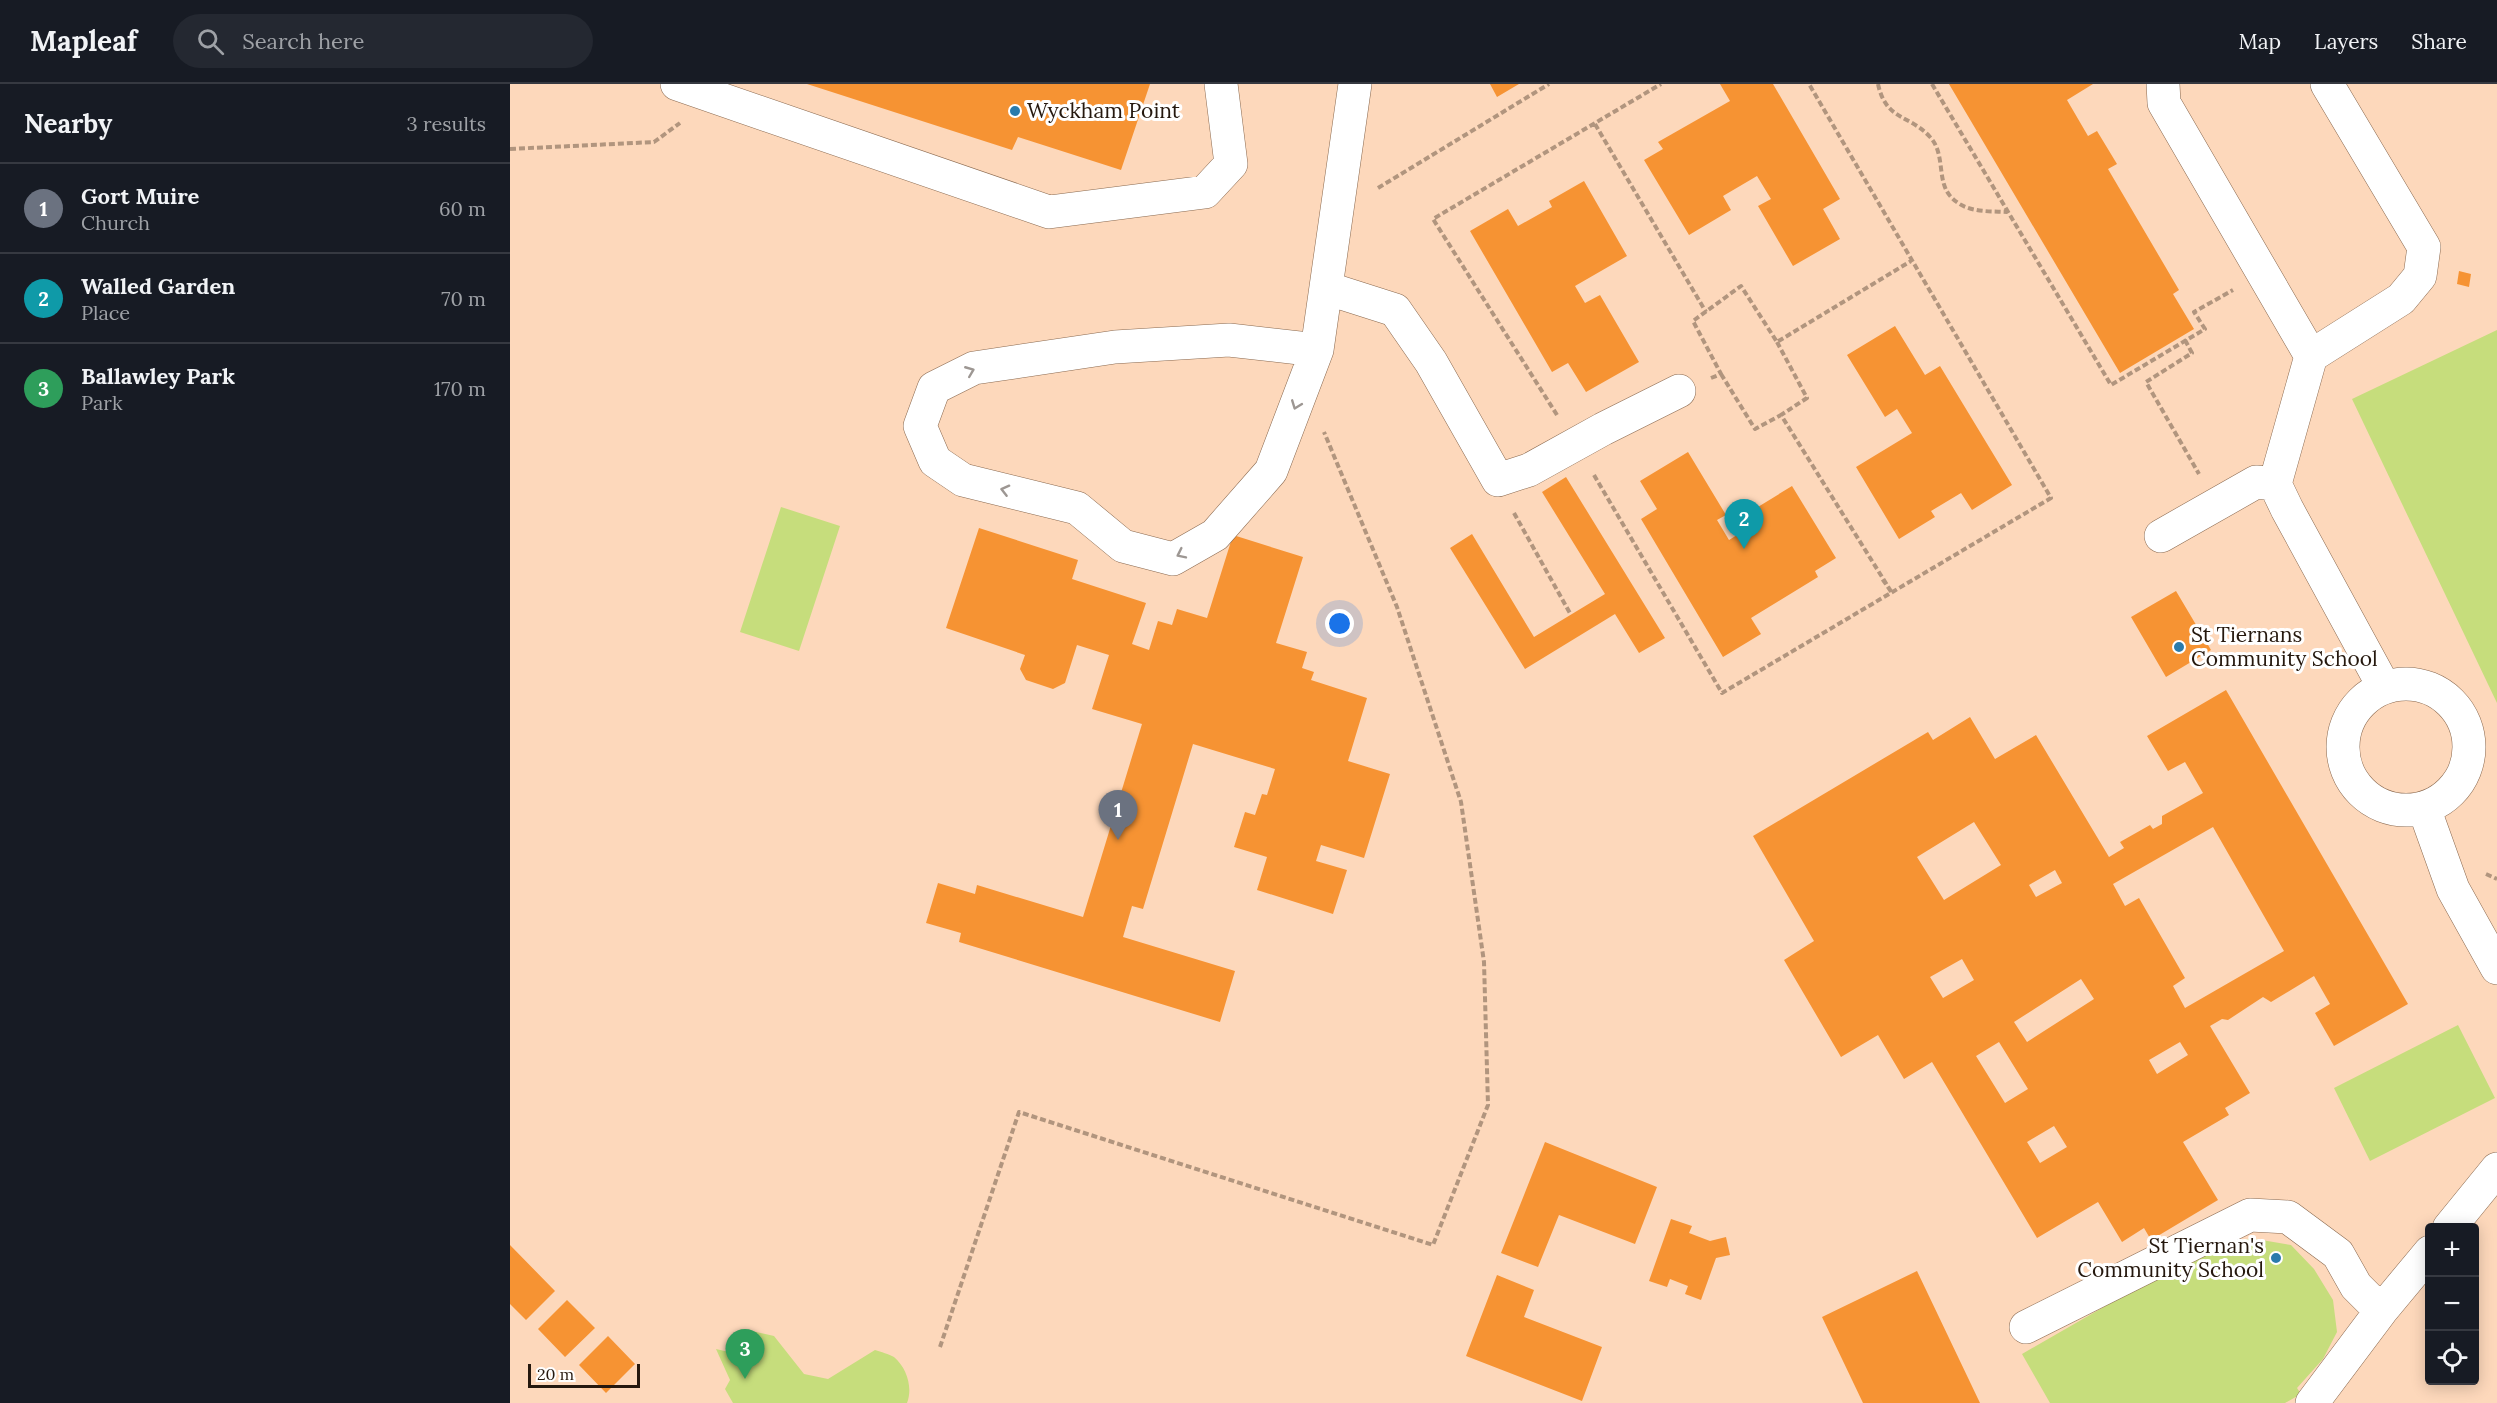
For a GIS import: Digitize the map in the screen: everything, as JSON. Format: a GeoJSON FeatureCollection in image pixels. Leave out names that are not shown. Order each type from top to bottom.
{"type":"FeatureCollection","features":[{"type":"Feature","properties":{"kind":"street"},"geometry":{"type":"LineString","coordinates":[[677,84],[1049,212],[1205,192],[1231,164],[1221,84]]}},
{"type":"Feature","properties":{"kind":"street"},"geometry":{"type":"LineString","coordinates":[[1317,350],[1217,341],[1115,347],[974,368],[934,388],[920,426],[935,461],[963,480],[1077,508],[1124,546],[1173,559],[1215,535],[1271,471],[1317,350],[1355,84]]}},
{"type":"Feature","properties":{"kind":"street"},"geometry":{"type":"LineString","coordinates":[[2163,84],[2164,103],[2311,356]]}},
{"type":"Feature","properties":{"kind":"street"},"geometry":{"type":"LineString","coordinates":[[2327,84],[2424,247],[2420,276],[2401,299],[2311,356],[2275,484],[2384,687]]}},
{"type":"Feature","properties":{"kind":"street"},"geometry":{"type":"LineString","coordinates":[[1326,288],[1395,310],[1431,362],[1498,480],[1530,470],[1680,391]]}},
{"type":"Feature","properties":{"kind":"street"},"geometry":{"type":"LineString","coordinates":[[2161,536],[2256,482],[2275,484]]}},
{"type":"Feature","properties":{"kind":"street"},"geometry":{"type":"LineString","coordinates":[[2405,683],[2425,687],[2443,695],[2457,710],[2466,728],[2470,747],[2466,767],[2457,785],[2443,799],[2424,808],[2403,810],[2382,806],[2363,794],[2350,777],[2343,757],[2344,735],[2351,715],[2365,698],[2384,687],[2405,683]]}},
{"type":"Feature","properties":{"kind":"street"},"geometry":{"type":"LineString","coordinates":[[2424,808],[2453,889],[2497,968]]}},
{"type":"Feature","properties":{"kind":"street"},"geometry":{"type":"LineString","coordinates":[[2453,1223],[2497,1170]]}},
{"type":"Feature","properties":{"kind":"street"},"geometry":{"type":"LineString","coordinates":[[2026,1327],[2250,1215],[2288,1217],[2338,1254],[2356,1286],[2381,1311]]}},
{"type":"Feature","properties":{"kind":"street"},"geometry":{"type":"LineString","coordinates":[[2312,1403],[2381,1311],[2425,1258]]}},
{"type":"Feature","properties":{"kind":"path"},"geometry":{"type":"LineString","coordinates":[[1336,213],[1549,84]]}},
{"type":"Feature","properties":{"kind":"path"},"geometry":{"type":"LineString","coordinates":[[1661,84],[1433,219],[1576,445],[1722,693],[2051,498],[1809,84]]}},
{"type":"Feature","properties":{"kind":"path"},"geometry":{"type":"LineString","coordinates":[[1878,84],[1889,110],[1914,124],[1930,137],[1939,149],[1944,183],[1950,196],[1970,210],[2008,212]]}},
{"type":"Feature","properties":{"kind":"path"},"geometry":{"type":"LineString","coordinates":[[1932,84],[2111,385],[2205,329],[2194,312],[2262,273]]}},
{"type":"Feature","properties":{"kind":"path"},"geometry":{"type":"LineString","coordinates":[[510,148],[654,142],[715,98]]}},
{"type":"Feature","properties":{"kind":"path"},"geometry":{"type":"LineString","coordinates":[[1595,124],[1706,312]]}},
{"type":"Feature","properties":{"kind":"path"},"geometry":{"type":"LineString","coordinates":[[1777,342],[1911,261]]}},
{"type":"Feature","properties":{"kind":"path"},"geometry":{"type":"LineString","coordinates":[[1741,286],[1777,342],[1807,398],[1755,429],[1721,374],[1693,321],[1741,286]]}},
{"type":"Feature","properties":{"kind":"path"},"geometry":{"type":"LineString","coordinates":[[2185,340],[2192,353],[2146,382],[2216,504]]}},
{"type":"Feature","properties":{"kind":"path"},"geometry":{"type":"LineString","coordinates":[[1680,391],[1721,374]]}},
{"type":"Feature","properties":{"kind":"path"},"geometry":{"type":"LineString","coordinates":[[940,1347],[1019,1112],[1433,1245],[1488,1105],[1484,962],[1461,801],[1397,607],[1304,384]]}},
{"type":"Feature","properties":{"kind":"path"},"geometry":{"type":"LineString","coordinates":[[1780,415],[1892,593]]}},
{"type":"Feature","properties":{"kind":"path"},"geometry":{"type":"LineString","coordinates":[[1512,510],[1571,615]]}},
{"type":"Feature","properties":{"kind":"path"},"geometry":{"type":"LineString","coordinates":[[1881,577],[1892,593]]}},
{"type":"Feature","properties":{"kind":"green space"},"geometry":{"type":"Polygon","coordinates":[[[2497,330],[2497,703],[2352,399],[2497,330]]]}},
{"type":"Feature","properties":{"kind":"green space"},"geometry":{"type":"Polygon","coordinates":[[[781,507],[840,526],[799,651],[740,632],[781,507]]]}},
{"type":"Feature","properties":{"kind":"green space"},"geometry":{"type":"Polygon","coordinates":[[[2458,1025],[2495,1098],[2370,1161],[2334,1088],[2458,1025]]]}},
{"type":"Feature","properties":{"kind":"green space"},"geometry":{"type":"Polygon","coordinates":[[[2250,1238],[2291,1245],[2314,1269],[2333,1300],[2337,1332],[2323,1359],[2297,1388],[2301,1394],[2285,1403],[2050,1403],[2022,1354],[2215,1243],[2220,1252],[2250,1238]]]}},
{"type":"Feature","properties":{"kind":"green space"},"geometry":{"type":"Polygon","coordinates":[[[752,1331],[774,1336],[804,1374],[828,1379],[875,1350],[892,1356],[899,1362],[908,1378],[907,1403],[733,1403],[725,1389],[730,1380],[716,1349],[733,1353],[732,1342],[752,1331]]]}},
{"type":"Feature","properties":{"kind":"building","name":"Wyckham Point"},"geometry":{"type":"Polygon","coordinates":[[[807,84],[1150,84],[1121,170],[1018,137],[1012,150],[807,84]]]}},
{"type":"Feature","properties":{"kind":"building"},"geometry":{"type":"Polygon","coordinates":[[[1490,84],[1519,84],[1497,97],[1490,84]]]}},
{"type":"Feature","properties":{"kind":"building"},"geometry":{"type":"Polygon","coordinates":[[[1720,84],[1773,84],[1840,199],[1823,209],[1840,239],[1793,266],[1758,206],[1771,199],[1757,176],[1723,196],[1731,210],[1689,235],[1644,160],[1663,149],[1658,142],[1730,101],[1720,84]]]}},
{"type":"Feature","properties":{"kind":"building"},"geometry":{"type":"Polygon","coordinates":[[[1949,84],[2093,84],[2067,100],[2088,136],[2097,131],[2117,164],[2108,169],[2179,290],[2173,294],[2194,329],[2120,373],[1949,84]]]}},
{"type":"Feature","properties":{"kind":"building"},"geometry":{"type":"Polygon","coordinates":[[[1584,181],[1627,256],[1575,286],[1585,303],[1600,295],[1639,362],[1586,392],[1568,363],[1552,372],[1470,231],[1508,209],[1518,226],[1552,207],[1549,201],[1584,181]]]}},
{"type":"Feature","properties":{"kind":"building"},"geometry":{"type":"Polygon","coordinates":[[[2459,271],[2471,274],[2469,287],[2457,284],[2459,271]]]}},
{"type":"Feature","properties":{"kind":"building"},"geometry":{"type":"Polygon","coordinates":[[[1895,326],[1925,375],[1940,366],[2012,485],[1972,510],[1961,493],[1931,511],[1935,517],[1899,539],[1856,467],[1912,433],[1897,409],[1885,417],[1847,355],[1895,326]]]}},
{"type":"Feature","properties":{"kind":"building"},"geometry":{"type":"Polygon","coordinates":[[[1688,452],[1726,515],[1717,520],[1729,540],[1760,521],[1753,510],[1792,486],[1836,558],[1815,571],[1818,577],[1751,618],[1761,634],[1723,657],[1641,519],[1657,509],[1640,481],[1688,452]]]}},
{"type":"Feature","properties":{"kind":"building"},"geometry":{"type":"Polygon","coordinates":[[[1566,477],[1665,638],[1639,653],[1615,614],[1525,669],[1450,548],[1472,534],[1534,637],[1605,594],[1542,492],[1566,477]]]}},
{"type":"Feature","properties":{"kind":"building"},"geometry":{"type":"Polygon","coordinates":[[[979,528],[1078,560],[1072,579],[1146,603],[1132,644],[1149,650],[1158,621],[1172,625],[1177,609],[1207,618],[1233,535],[1303,557],[1276,643],[1307,652],[1302,668],[1314,672],[1311,680],[1367,698],[1348,761],[1390,774],[1364,858],[1321,845],[1316,861],[1347,870],[1333,914],[1257,890],[1267,857],[1234,847],[1245,812],[1255,815],[1262,794],[1267,795],[1275,769],[1193,744],[1143,909],[1132,906],[1123,937],[1235,971],[1220,1022],[959,942],[961,933],[926,923],[938,883],[975,894],[977,885],[1083,917],[1142,724],[1092,709],[1109,655],[1077,645],[1065,683],[1053,689],[1026,680],[1020,669],[1025,655],[946,628],[979,528]]]}},
{"type":"Feature","properties":{"kind":"building"},"geometry":{"type":"Polygon","coordinates":[[[2176,591],[2211,650],[2166,677],[2131,617],[2176,591]]]}},
{"type":"Feature","properties":{"kind":"building","name":"St Tiernans Community School"},"geometry":{"type":"Polygon","coordinates":[[[2226,690],[2408,1004],[2334,1046],[2315,1013],[2330,1004],[2314,976],[2271,1002],[2263,997],[2228,1020],[2222,1019],[2210,1026],[2250,1093],[2225,1108],[2229,1115],[2183,1142],[2218,1200],[2151,1240],[2144,1228],[2122,1242],[2098,1202],[2037,1238],[1932,1062],[1904,1079],[1878,1035],[1841,1057],[1784,960],[1814,941],[1753,836],[1928,732],[1933,740],[1970,717],[1995,759],[2036,735],[2109,857],[2124,848],[2120,842],[2150,825],[2153,829],[2162,824],[2162,816],[2203,793],[2185,762],[2168,771],[2147,736],[2226,690]],[[1974,822],[1917,857],[1944,900],[2001,865],[1974,822]],[[2213,827],[2113,884],[2125,906],[2139,898],[2185,978],[2173,986],[2185,1008],[2284,951],[2213,827]],[[2055,870],[2029,885],[2036,897],[2062,883],[2055,870]],[[1962,959],[1930,977],[1943,998],[1974,980],[1962,959]],[[2081,979],[2014,1022],[2027,1042],[2094,999],[2081,979]],[[1999,1042],[1976,1056],[2005,1103],[2028,1089],[1999,1042]],[[2180,1042],[2149,1060],[2157,1074],[2188,1055],[2180,1042]],[[2054,1126],[2027,1142],[2040,1163],[2067,1147],[2054,1126]]]}},
{"type":"Feature","properties":{"kind":"building"},"geometry":{"type":"Polygon","coordinates":[[[1545,1142],[1657,1187],[1635,1244],[1559,1215],[1538,1267],[1501,1253],[1545,1142]]]}},
{"type":"Feature","properties":{"kind":"building"},"geometry":{"type":"Polygon","coordinates":[[[1671,1219],[1692,1226],[1689,1233],[1710,1241],[1726,1237],[1730,1255],[1716,1258],[1701,1300],[1685,1294],[1688,1286],[1670,1279],[1667,1287],[1649,1281],[1671,1219]]]}},
{"type":"Feature","properties":{"kind":"building"},"geometry":{"type":"Polygon","coordinates":[[[510,1245],[555,1291],[526,1320],[510,1304],[510,1245]]]}},
{"type":"Feature","properties":{"kind":"building"},"geometry":{"type":"Polygon","coordinates":[[[1917,1271],[1980,1403],[1863,1403],[1822,1317],[1917,1271]]]}},
{"type":"Feature","properties":{"kind":"building"},"geometry":{"type":"Polygon","coordinates":[[[1497,1275],[1534,1290],[1524,1317],[1602,1347],[1582,1401],[1466,1356],[1497,1275]]]}},
{"type":"Feature","properties":{"kind":"building"},"geometry":{"type":"Polygon","coordinates":[[[567,1300],[595,1328],[565,1357],[538,1329],[567,1300]]]}},
{"type":"Feature","properties":{"kind":"building"},"geometry":{"type":"Polygon","coordinates":[[[608,1336],[635,1364],[606,1393],[579,1365],[608,1336]]]}},
{"type":"Feature","properties":{"kind":"place","name":"Wyckham Point"},"geometry":{"type":"Point","coordinates":[1015,111]}},
{"type":"Feature","properties":{"kind":"place","name":"Walled Garden"},"geometry":{"type":"Point","coordinates":[1744,549]}},
{"type":"Feature","properties":{"kind":"place","name":"St Tiernans Community School"},"geometry":{"type":"Point","coordinates":[2179,647]}},
{"type":"Feature","properties":{"kind":"place","name":"Gort Muire"},"geometry":{"type":"Point","coordinates":[1118,840]}},
{"type":"Feature","properties":{"kind":"place","name":"St Tiernan's Community School"},"geometry":{"type":"Point","coordinates":[2276,1258]}},
{"type":"Feature","properties":{"kind":"place","name":"Ballawley Park"},"geometry":{"type":"Point","coordinates":[745,1379]}}]}
